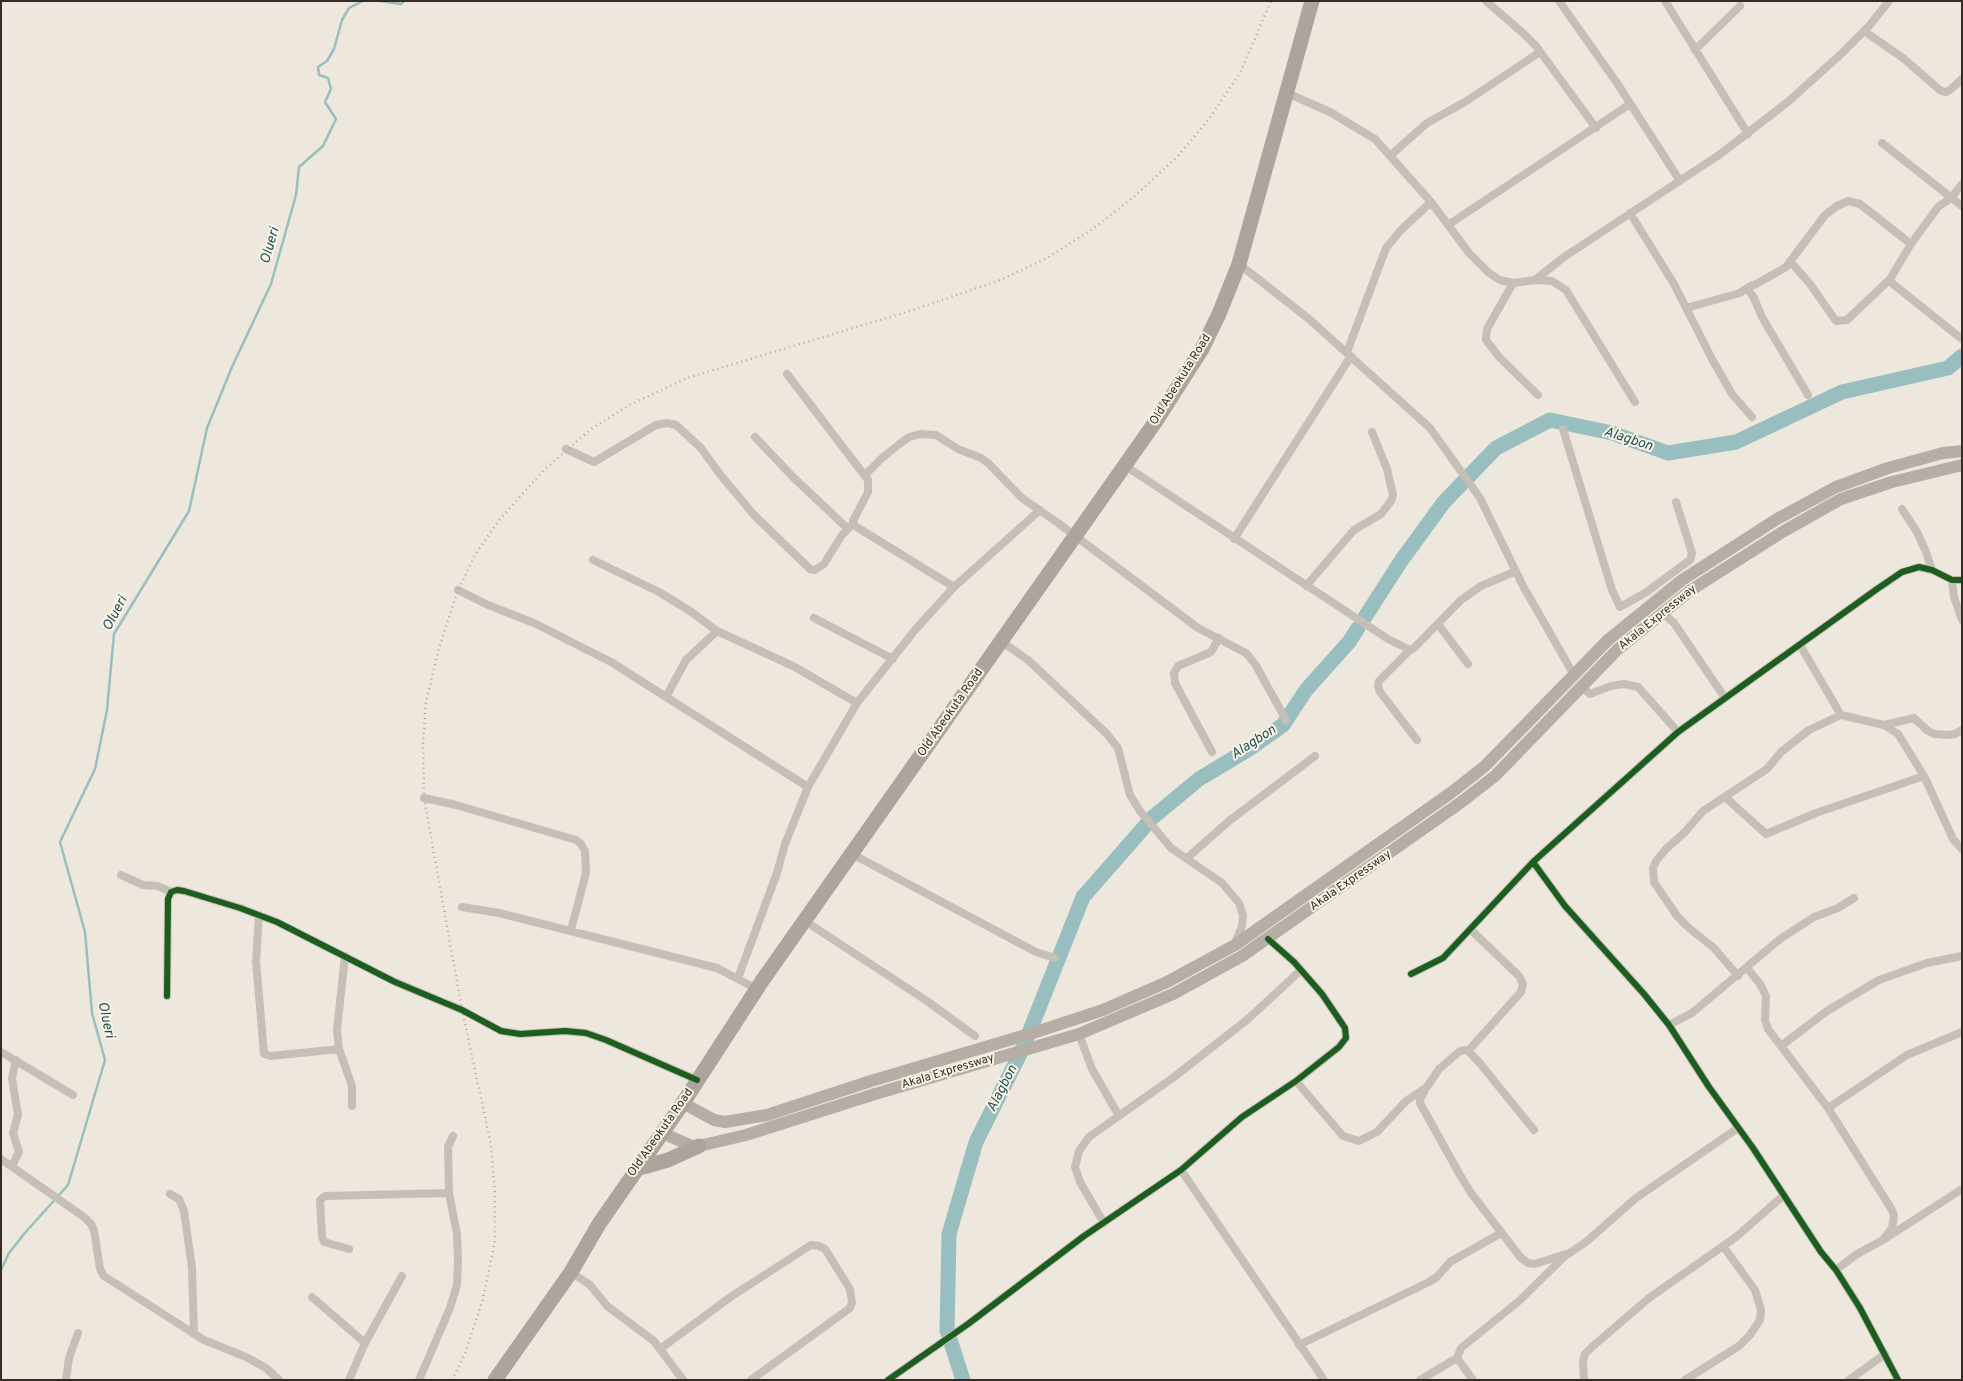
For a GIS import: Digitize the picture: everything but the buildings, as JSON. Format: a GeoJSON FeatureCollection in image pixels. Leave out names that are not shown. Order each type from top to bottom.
{"type":"FeatureCollection","features":[{"type":"Feature","properties":{"kind":"highway","name":"Old Abeokuta Road"},"geometry":{"type":"LineString","coordinates":[[496,1380],[571,1272],[582,1250],[683,1103],[756,990],[1124,466],[1202,349],[1219,314],[1239,264],[1312,1]]}},
{"type":"Feature","properties":{"kind":"highway"},"geometry":{"type":"LineString","coordinates":[[636,1169],[668,1160],[699,1146]]}},
{"type":"Feature","properties":{"kind":"main road","name":"Akala Expressway"},"geometry":{"type":"LineString","coordinates":[[683,1103],[714,1120],[725,1122],[767,1115],[1103,1010],[1167,982],[1234,945],[1444,798],[1485,766],[1608,640],[1682,580],[1777,519],[1836,487],[1888,468],[1943,453],[1962,450]]}},
{"type":"Feature","properties":{"kind":"main road","name":"Akala Expressway"},"geometry":{"type":"LineString","coordinates":[[699,1146],[770,1128],[1079,1034],[1173,994],[1242,956],[1268,939],[1460,803],[1495,776],[1617,650],[1691,590],[1784,531],[1841,499],[1892,482],[1962,465]]}},
{"type":"Feature","properties":{"kind":"main road"},"geometry":{"type":"LineString","coordinates":[[1777,519],[1784,531]]}},
{"type":"Feature","properties":{"kind":"main road"},"geometry":{"type":"LineString","coordinates":[[1234,945],[1242,956]]}},
{"type":"Feature","properties":{"kind":"main road"},"geometry":{"type":"LineString","coordinates":[[662,1133],[692,1146],[699,1146]]}},
{"type":"Feature","properties":{"kind":"street"},"geometry":{"type":"LineString","coordinates":[[1486,1],[1524,34],[1540,52],[1596,128]]}},
{"type":"Feature","properties":{"kind":"street"},"geometry":{"type":"LineString","coordinates":[[1559,1],[1680,181]]}},
{"type":"Feature","properties":{"kind":"street"},"geometry":{"type":"LineString","coordinates":[[1664,1],[1748,134]]}},
{"type":"Feature","properties":{"kind":"street"},"geometry":{"type":"LineString","coordinates":[[1535,280],[1564,257],[1748,134],[1789,102],[1864,32],[1889,1]]}},
{"type":"Feature","properties":{"kind":"street"},"geometry":{"type":"LineString","coordinates":[[1695,50],[1740,6]]}},
{"type":"Feature","properties":{"kind":"street"},"geometry":{"type":"LineString","coordinates":[[1864,32],[1903,58],[1941,91],[1946,92],[1950,90],[1962,79]]}},
{"type":"Feature","properties":{"kind":"street"},"geometry":{"type":"LineString","coordinates":[[1391,155],[1427,123],[1465,102],[1540,52]]}},
{"type":"Feature","properties":{"kind":"street"},"geometry":{"type":"LineString","coordinates":[[1286,93],[1330,112],[1375,139],[1431,202],[1469,253],[1500,280],[1513,283],[1535,280],[1552,281],[1566,290],[1635,402]]}},
{"type":"Feature","properties":{"kind":"street"},"geometry":{"type":"LineString","coordinates":[[1448,225],[1630,104]]}},
{"type":"Feature","properties":{"kind":"street"},"geometry":{"type":"LineString","coordinates":[[1882,143],[1962,206]]}},
{"type":"Feature","properties":{"kind":"street"},"geometry":{"type":"LineString","coordinates":[[1790,261],[1810,284],[1836,321],[1847,320],[1890,279],[1911,244],[1938,207],[1951,198],[1962,184]]}},
{"type":"Feature","properties":{"kind":"street"},"geometry":{"type":"LineString","coordinates":[[1686,308],[1740,293],[1786,267],[1825,215],[1848,201],[1860,204],[1911,244]]}},
{"type":"Feature","properties":{"kind":"street"},"geometry":{"type":"LineString","coordinates":[[1234,539],[1349,354],[1386,248],[1400,230],[1431,202]]}},
{"type":"Feature","properties":{"kind":"street"},"geometry":{"type":"LineString","coordinates":[[1630,213],[1674,284],[1732,394],[1752,417]]}},
{"type":"Feature","properties":{"kind":"street"},"geometry":{"type":"LineString","coordinates":[[1239,264],[1259,278],[1349,354],[1430,428],[1480,498],[1516,571],[1574,675]]}},
{"type":"Feature","properties":{"kind":"street"},"geometry":{"type":"LineString","coordinates":[[1890,279],[1893,284],[1962,339]]}},
{"type":"Feature","properties":{"kind":"street"},"geometry":{"type":"LineString","coordinates":[[1513,283],[1487,329],[1486,340],[1500,358],[1538,395]]}},
{"type":"Feature","properties":{"kind":"street"},"geometry":{"type":"LineString","coordinates":[[1747,288],[1808,395]]}},
{"type":"Feature","properties":{"kind":"street"},"geometry":{"type":"LineString","coordinates":[[566,449],[594,462],[656,425],[671,423],[687,433],[701,448],[718,473],[754,515],[810,569],[815,570],[824,564],[842,535],[851,527],[868,492],[868,480],[786,374]]}},
{"type":"Feature","properties":{"kind":"street"},"geometry":{"type":"LineString","coordinates":[[1562,429],[1612,590],[1628,623]]}},
{"type":"Feature","properties":{"kind":"street"},"geometry":{"type":"LineString","coordinates":[[1306,586],[1354,530],[1381,514],[1391,501],[1393,495],[1387,470],[1372,432]]}},
{"type":"Feature","properties":{"kind":"street"},"geometry":{"type":"LineString","coordinates":[[865,475],[882,458],[909,437],[920,434],[936,435],[958,449],[981,458],[1022,498],[1198,628],[1239,649],[1250,657],[1286,720]]}},
{"type":"Feature","properties":{"kind":"street"},"geometry":{"type":"LineString","coordinates":[[755,437],[793,477],[851,527],[954,587]]}},
{"type":"Feature","properties":{"kind":"street"},"geometry":{"type":"LineString","coordinates":[[1124,466],[1388,639],[1410,650]]}},
{"type":"Feature","properties":{"kind":"street"},"geometry":{"type":"LineString","coordinates":[[1620,607],[1645,593],[1690,560],[1692,554],[1676,502]]}},
{"type":"Feature","properties":{"kind":"street"},"geometry":{"type":"LineString","coordinates":[[1902,509],[1917,532],[1932,570]]}},
{"type":"Feature","properties":{"kind":"street"},"geometry":{"type":"LineString","coordinates":[[738,978],[777,873],[785,844],[808,787],[857,703],[892,658],[954,587],[1040,510]]}},
{"type":"Feature","properties":{"kind":"street"},"geometry":{"type":"LineString","coordinates":[[592,560],[659,592],[690,611],[717,631],[793,666],[857,703]]}},
{"type":"Feature","properties":{"kind":"street"},"geometry":{"type":"LineString","coordinates":[[1411,974],[1443,958],[1533,862],[1678,732],[1725,698],[1902,572],[1919,567],[1932,570],[1952,580],[1962,580]]}},
{"type":"Feature","properties":{"kind":"street"},"geometry":{"type":"LineString","coordinates":[[1417,740],[1378,686],[1379,681],[1467,595],[1481,586],[1516,571]]}},
{"type":"Feature","properties":{"kind":"street"},"geometry":{"type":"LineString","coordinates":[[1952,580],[1954,597],[1962,620]]}},
{"type":"Feature","properties":{"kind":"street"},"geometry":{"type":"LineString","coordinates":[[458,590],[488,605],[534,623],[611,662],[808,787]]}},
{"type":"Feature","properties":{"kind":"street"},"geometry":{"type":"LineString","coordinates":[[1663,612],[1674,623],[1725,698]]}},
{"type":"Feature","properties":{"kind":"street"},"geometry":{"type":"LineString","coordinates":[[814,618],[892,658]]}},
{"type":"Feature","properties":{"kind":"street"},"geometry":{"type":"LineString","coordinates":[[1438,624],[1468,664]]}},
{"type":"Feature","properties":{"kind":"street"},"geometry":{"type":"LineString","coordinates":[[666,697],[686,660],[717,631]]}},
{"type":"Feature","properties":{"kind":"street"},"geometry":{"type":"LineString","coordinates":[[1212,752],[1175,683],[1174,673],[1178,666],[1211,652],[1219,638]]}},
{"type":"Feature","properties":{"kind":"street"},"geometry":{"type":"LineString","coordinates":[[1001,641],[1028,660],[1087,713],[1107,734],[1118,748],[1130,795],[1136,804],[1171,848],[1222,883],[1239,903],[1243,915],[1242,926],[1234,945]]}},
{"type":"Feature","properties":{"kind":"street"},"geometry":{"type":"LineString","coordinates":[[1800,645],[1842,715]]}},
{"type":"Feature","properties":{"kind":"street"},"geometry":{"type":"LineString","coordinates":[[1582,687],[1590,694],[1611,686],[1624,684],[1638,688],[1678,732]]}},
{"type":"Feature","properties":{"kind":"street"},"geometry":{"type":"LineString","coordinates":[[1738,976],[1714,948],[1677,916],[1654,882],[1652,875],[1656,861],[1685,832],[1703,810],[1767,770],[1781,752],[1809,730],[1842,715],[1884,725],[1898,734],[1924,776],[1953,839],[1962,849]]}},
{"type":"Feature","properties":{"kind":"street"},"geometry":{"type":"LineString","coordinates":[[1884,725],[1914,718],[1934,734],[1955,734],[1962,730]]}},
{"type":"Feature","properties":{"kind":"street"},"geometry":{"type":"LineString","coordinates":[[1187,858],[1229,821],[1315,756]]}},
{"type":"Feature","properties":{"kind":"street"},"geometry":{"type":"LineString","coordinates":[[1725,796],[1766,834],[1816,813],[1924,776]]}},
{"type":"Feature","properties":{"kind":"street"},"geometry":{"type":"LineString","coordinates":[[424,798],[456,805],[576,840],[581,844],[585,851],[586,872],[572,930]]}},
{"type":"Feature","properties":{"kind":"street"},"geometry":{"type":"LineString","coordinates":[[852,854],[1036,952],[1055,958]]}},
{"type":"Feature","properties":{"kind":"street"},"geometry":{"type":"LineString","coordinates":[[1533,862],[1564,906],[1644,994],[1669,1025],[1821,1252],[1836,1270],[1860,1308],[1898,1380]]}},
{"type":"Feature","properties":{"kind":"street"},"geometry":{"type":"LineString","coordinates":[[121,875],[143,885],[158,886],[171,892],[177,890],[184,891],[277,922],[395,982],[462,1010],[501,1031],[520,1034],[565,1031],[586,1033],[698,1080]]}},
{"type":"Feature","properties":{"kind":"street"},"geometry":{"type":"LineString","coordinates":[[167,996],[168,899],[171,892]]}},
{"type":"Feature","properties":{"kind":"street"},"geometry":{"type":"LineString","coordinates":[[1669,1025],[1692,1013],[1748,968],[1780,939],[1814,917],[1838,908],[1854,898]]}},
{"type":"Feature","properties":{"kind":"street"},"geometry":{"type":"LineString","coordinates":[[462,907],[499,913],[572,930],[621,945],[717,968],[738,978],[756,990]]}},
{"type":"Feature","properties":{"kind":"street"},"geometry":{"type":"LineString","coordinates":[[259,915],[256,960],[264,1054],[271,1056],[339,1049]]}},
{"type":"Feature","properties":{"kind":"street"},"geometry":{"type":"LineString","coordinates":[[805,921],[927,1000],[975,1036]]}},
{"type":"Feature","properties":{"kind":"street"},"geometry":{"type":"LineString","coordinates":[[1470,929],[1519,976],[1523,984],[1521,992],[1468,1051],[1460,1051],[1443,1065],[1420,1100],[1420,1103],[1471,1193],[1521,1258],[1531,1264],[1540,1263],[1570,1252]]}},
{"type":"Feature","properties":{"kind":"street"},"geometry":{"type":"LineString","coordinates":[[888,1380],[968,1324],[1104,1223],[1181,1170],[1242,1117],[1296,1081],[1339,1047],[1346,1038],[1345,1028],[1322,994],[1301,970],[1268,939]]}},
{"type":"Feature","properties":{"kind":"street"},"geometry":{"type":"LineString","coordinates":[[344,956],[338,1021],[339,1049],[352,1086],[352,1106]]}},
{"type":"Feature","properties":{"kind":"street"},"geometry":{"type":"LineString","coordinates":[[1781,1046],[1827,1011],[1879,980],[1927,963],[1962,956]]}},
{"type":"Feature","properties":{"kind":"street"},"geometry":{"type":"LineString","coordinates":[[1748,968],[1766,996],[1765,1020],[1768,1028],[1828,1108],[1892,1210],[1894,1216],[1892,1228],[1883,1240]]}},
{"type":"Feature","properties":{"kind":"street"},"geometry":{"type":"LineString","coordinates":[[1104,1223],[1080,1182],[1075,1167],[1079,1151],[1090,1137],[1174,1077],[1248,1019],[1301,970]]}},
{"type":"Feature","properties":{"kind":"street"},"geometry":{"type":"LineString","coordinates":[[1828,1108],[1907,1055],[1962,1032]]}},
{"type":"Feature","properties":{"kind":"street"},"geometry":{"type":"LineString","coordinates":[[1079,1034],[1092,1069],[1119,1116]]}},
{"type":"Feature","properties":{"kind":"street"},"geometry":{"type":"LineString","coordinates":[[1468,1051],[1534,1130]]}},
{"type":"Feature","properties":{"kind":"street"},"geometry":{"type":"LineString","coordinates":[[1,1052],[73,1095]]}},
{"type":"Feature","properties":{"kind":"street"},"geometry":{"type":"LineString","coordinates":[[12,1166],[19,1152],[13,1132],[18,1115],[12,1078],[16,1060]]}},
{"type":"Feature","properties":{"kind":"street"},"geometry":{"type":"LineString","coordinates":[[1296,1081],[1343,1136],[1359,1142],[1377,1132],[1406,1101],[1428,1087]]}},
{"type":"Feature","properties":{"kind":"street"},"geometry":{"type":"LineString","coordinates":[[1420,1380],[1457,1358],[1461,1348],[1519,1301],[1570,1252],[1586,1242],[1636,1198],[1738,1128]]}},
{"type":"Feature","properties":{"kind":"street"},"geometry":{"type":"LineString","coordinates":[[419,1380],[450,1308],[457,1286],[457,1234],[449,1193],[448,1147],[453,1136]]}},
{"type":"Feature","properties":{"kind":"street"},"geometry":{"type":"LineString","coordinates":[[1,1159],[84,1217],[91,1224],[94,1230],[100,1269],[104,1276],[194,1334],[246,1357],[266,1368],[279,1380]]}},
{"type":"Feature","properties":{"kind":"street"},"geometry":{"type":"LineString","coordinates":[[1181,1170],[1324,1380]]}},
{"type":"Feature","properties":{"kind":"street"},"geometry":{"type":"LineString","coordinates":[[1836,1270],[1857,1254],[1883,1240],[1962,1189]]}},
{"type":"Feature","properties":{"kind":"street"},"geometry":{"type":"LineString","coordinates":[[349,1249],[324,1242],[320,1200],[325,1196],[449,1193]]}},
{"type":"Feature","properties":{"kind":"street"},"geometry":{"type":"LineString","coordinates":[[170,1194],[179,1199],[184,1211],[192,1268],[194,1334]]}},
{"type":"Feature","properties":{"kind":"street"},"geometry":{"type":"LineString","coordinates":[[1584,1380],[1583,1361],[1585,1354],[1592,1347],[1649,1298],[1736,1237],[1784,1195]]}},
{"type":"Feature","properties":{"kind":"street"},"geometry":{"type":"LineString","coordinates":[[1299,1344],[1429,1282],[1437,1277],[1450,1262],[1501,1233]]}},
{"type":"Feature","properties":{"kind":"street"},"geometry":{"type":"LineString","coordinates":[[660,1349],[732,1296],[811,1245],[825,1249],[850,1289],[852,1302],[850,1308],[751,1380]]}},
{"type":"Feature","properties":{"kind":"street"},"geometry":{"type":"LineString","coordinates":[[1685,1380],[1739,1346],[1750,1335],[1760,1320],[1761,1310],[1754,1290],[1723,1246]]}},
{"type":"Feature","properties":{"kind":"street"},"geometry":{"type":"LineString","coordinates":[[571,1272],[590,1286],[606,1306],[654,1341],[682,1380]]}},
{"type":"Feature","properties":{"kind":"street"},"geometry":{"type":"LineString","coordinates":[[349,1380],[365,1343],[402,1276]]}},
{"type":"Feature","properties":{"kind":"street"},"geometry":{"type":"LineString","coordinates":[[312,1296],[365,1343]]}},
{"type":"Feature","properties":{"kind":"street"},"geometry":{"type":"LineString","coordinates":[[66,1380],[69,1358],[78,1332]]}},
{"type":"Feature","properties":{"kind":"street"},"geometry":{"type":"LineString","coordinates":[[1848,1380],[1885,1354]]}},
{"type":"Feature","properties":{"kind":"street"},"geometry":{"type":"LineString","coordinates":[[1457,1358],[1473,1380]]}},
{"type":"Feature","properties":{"kind":"waterway","name":"Olueri"},"geometry":{"type":"LineString","coordinates":[[1,1270],[9,1253],[68,1185],[105,1060],[92,1013],[85,932],[60,842],[95,769],[107,710],[114,634],[189,511],[207,428],[232,367],[271,284],[296,195],[299,167],[323,146],[336,119],[325,102],[331,89],[328,78],[319,75],[318,67],[327,61],[334,49],[342,20],[349,8],[363,1]]}},
{"type":"Feature","properties":{"kind":"waterway","name":"Olueri"},"geometry":{"type":"LineString","coordinates":[[380,1],[401,4],[404,1]]}},
{"type":"Feature","properties":{"kind":"waterway","name":"Alagbon"},"geometry":{"type":"LineString","coordinates":[[1365,617],[1401,561],[1444,502],[1496,448],[1550,420],[1612,433],[1668,453],[1736,442],[1842,392],[1948,368],[1962,356]]}},
{"type":"Feature","properties":{"kind":"waterway","name":"Alagbon"},"geometry":{"type":"LineString","coordinates":[[1152,818],[1199,779],[1249,749],[1283,725],[1306,690],[1349,642],[1358,628]]}},
{"type":"Feature","properties":{"kind":"waterway","name":"Alagbon"},"geometry":{"type":"LineString","coordinates":[[963,1380],[947,1330],[949,1234],[976,1142],[1023,1048],[1083,897],[1146,825]]}},
{"type":"Feature","properties":{"kind":"railway"},"geometry":{"type":"LineString","coordinates":[[452,1380],[465,1354],[483,1299],[495,1241],[495,1195],[491,1145],[462,1010],[424,798],[423,742],[426,702],[439,648],[458,590],[477,552],[500,519],[544,470],[591,429],[631,404],[687,378],[900,314],[998,281],[1047,258],[1091,230],[1135,196],[1178,156],[1209,119],[1240,73],[1271,1]]}},
{"type":"Feature","properties":{"kind":"cycle path"},"geometry":{"type":"LineString","coordinates":[[1411,974],[1443,958],[1533,862],[1678,732],[1877,589],[1902,572],[1919,567],[1932,570],[1952,580],[1962,580]]}},
{"type":"Feature","properties":{"kind":"cycle path"},"geometry":{"type":"LineString","coordinates":[[1533,862],[1565,906],[1644,994],[1669,1025],[1821,1252],[1836,1270],[1860,1308],[1898,1380]]}},
{"type":"Feature","properties":{"kind":"cycle path"},"geometry":{"type":"LineString","coordinates":[[167,996],[168,899],[171,892],[177,890],[240,908],[277,922],[395,982],[462,1010],[501,1031],[520,1034],[565,1031],[586,1033],[697,1080]]}},
{"type":"Feature","properties":{"kind":"cycle path"},"geometry":{"type":"LineString","coordinates":[[888,1380],[968,1324],[1084,1236],[1181,1170],[1242,1117],[1296,1081],[1339,1047],[1346,1038],[1345,1028],[1322,994],[1294,962],[1268,939]]}}]}
